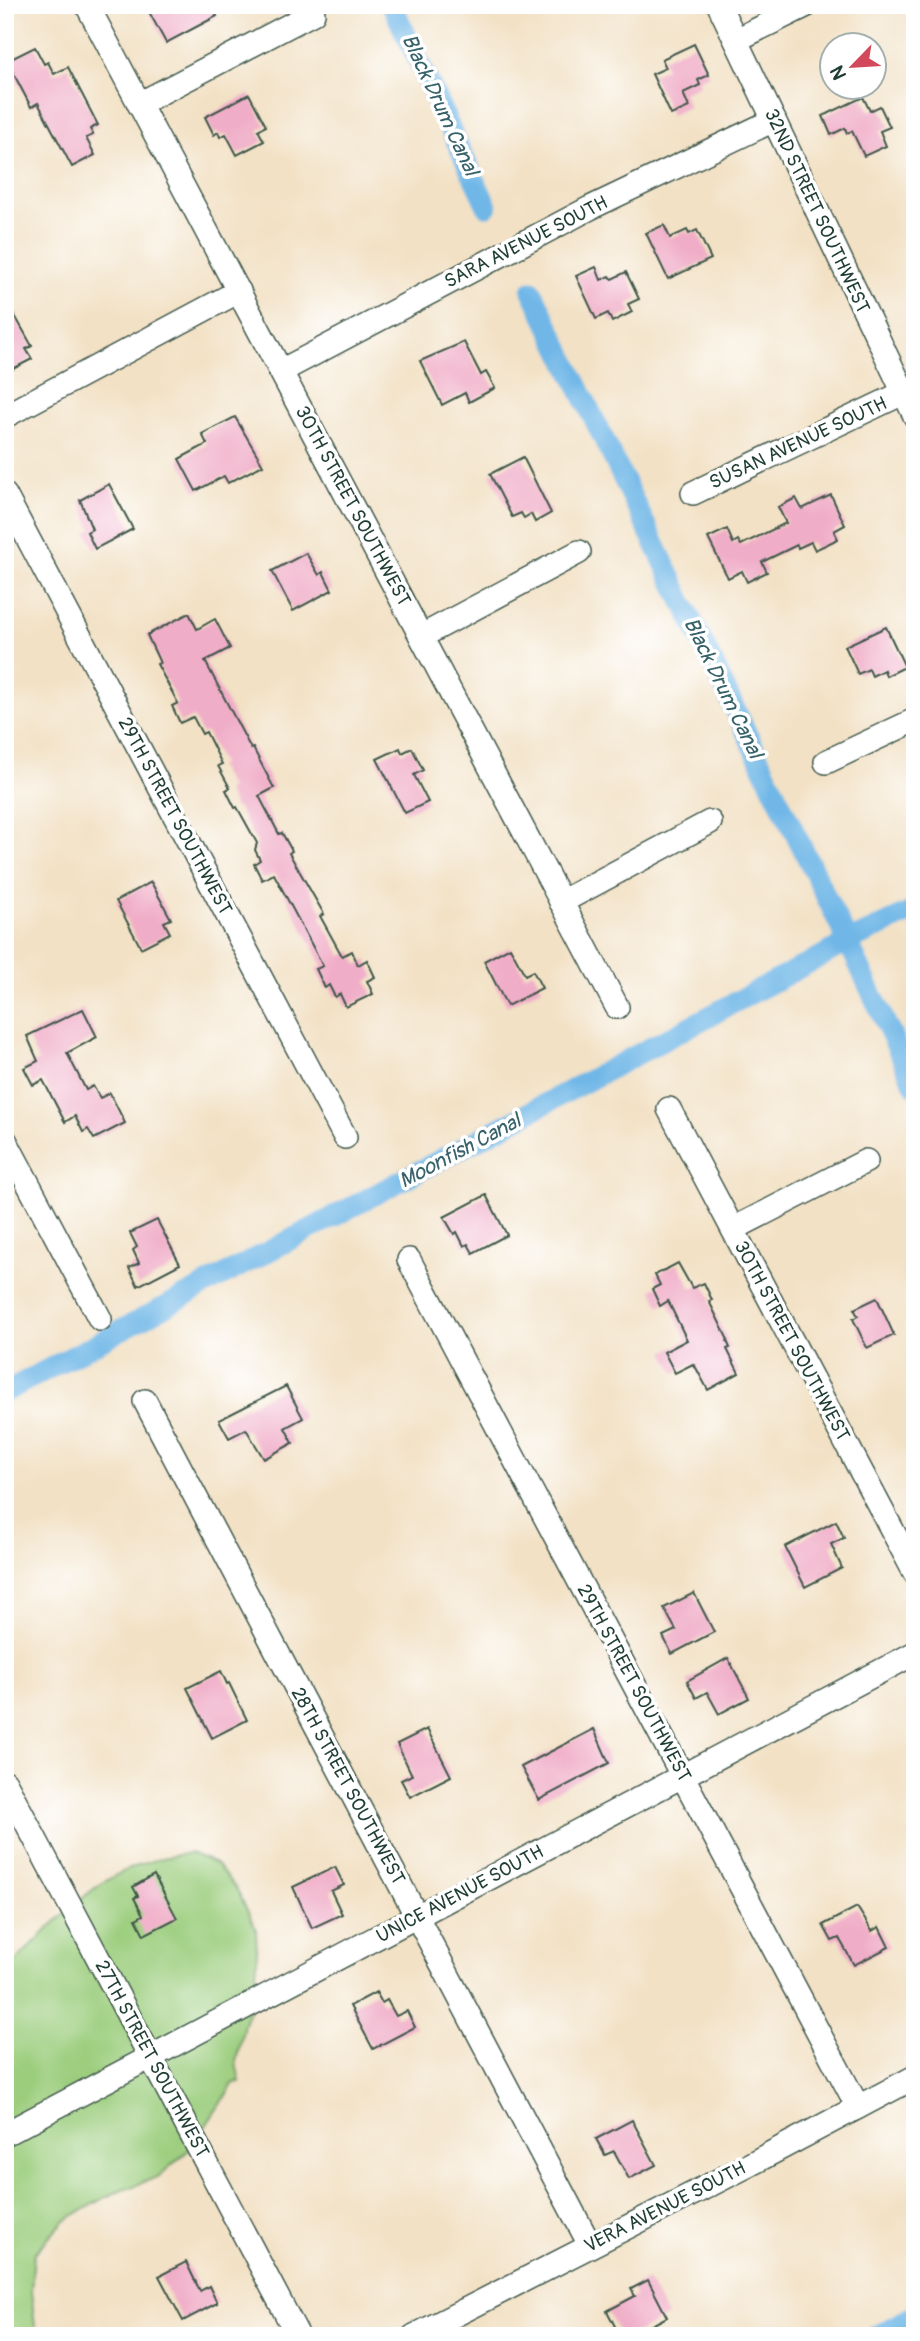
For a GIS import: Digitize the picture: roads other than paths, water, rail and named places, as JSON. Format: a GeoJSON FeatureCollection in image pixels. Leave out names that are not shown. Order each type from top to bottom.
{"type":"FeatureCollection","features":[{"type":"Feature","properties":{"kind":"street","name":"30TH STREET SOUTHWEST"},"geometry":{"type":"LineString","coordinates":[[87,5],[617,1007]]}},
{"type":"Feature","properties":{"kind":"street","name":"32ND STREET SOUTHWEST"},"geometry":{"type":"LineString","coordinates":[[719,5],[915,416]]}},
{"type":"Feature","properties":{"kind":"street"},"geometry":{"type":"LineString","coordinates":[[736,40],[807,5]]}},
{"type":"Feature","properties":{"kind":"street"},"geometry":{"type":"LineString","coordinates":[[139,104],[313,13]]}},
{"type":"Feature","properties":{"kind":"street","name":"SARA AVENUE SOUTH"},"geometry":{"type":"LineString","coordinates":[[281,371],[590,208],[774,120]]}},
{"type":"Feature","properties":{"kind":"street"},"geometry":{"type":"LineString","coordinates":[[5,416],[239,291]]}},
{"type":"Feature","properties":{"kind":"street","name":"SUSAN AVENUE SOUTH"},"geometry":{"type":"LineString","coordinates":[[693,493],[904,393]]}},
{"type":"Feature","properties":{"kind":"street","name":"29TH STREET SOUTHWEST"},"geometry":{"type":"LineString","coordinates":[[5,495],[345,1137]]}},
{"type":"Feature","properties":{"kind":"street"},"geometry":{"type":"LineString","coordinates":[[422,636],[579,552]]}},
{"type":"Feature","properties":{"kind":"street"},"geometry":{"type":"LineString","coordinates":[[827,762],[915,720]]}},
{"type":"Feature","properties":{"kind":"street"},"geometry":{"type":"LineString","coordinates":[[561,902],[710,822]]}},
{"type":"Feature","properties":{"kind":"street","name":"30TH STREET SOUTHWEST"},"geometry":{"type":"LineString","coordinates":[[670,1109],[915,1573]]}},
{"type":"Feature","properties":{"kind":"street"},"geometry":{"type":"LineString","coordinates":[[5,1140],[100,1319]]}},
{"type":"Feature","properties":{"kind":"street"},"geometry":{"type":"LineString","coordinates":[[733,1229],[866,1161]]}},
{"type":"Feature","properties":{"kind":"street","name":"29TH STREET SOUTHWEST"},"geometry":{"type":"LineString","coordinates":[[409,1260],[858,2107]]}},
{"type":"Feature","properties":{"kind":"street","name":"28TH STREET SOUTHWEST"},"geometry":{"type":"LineString","coordinates":[[145,1401],[590,2245]]}},
{"type":"Feature","properties":{"kind":"street","name":"UNICE AVENUE SOUTH"},"geometry":{"type":"LineString","coordinates":[[5,2134],[915,1653]]}},
{"type":"Feature","properties":{"kind":"street","name":"27TH STREET SOUTHWEST"},"geometry":{"type":"LineString","coordinates":[[5,1782],[298,2336]]}},
{"type":"Feature","properties":{"kind":"street","name":"VERA AVENUE SOUTH"},"geometry":{"type":"LineString","coordinates":[[414,2336],[915,2077]]}},
{"type":"Feature","properties":{"kind":"waterway","name":"Black Drum Canal"},"geometry":{"type":"LineString","coordinates":[[392,5],[487,206]]}},
{"type":"Feature","properties":{"kind":"waterway","name":"Black Drum Canal"},"geometry":{"type":"LineString","coordinates":[[532,291],[848,942],[915,1086]]}},
{"type":"Feature","properties":{"kind":"waterway","name":"Moonfish Canal"},"geometry":{"type":"LineString","coordinates":[[5,1392],[848,942],[915,910]]}},
{"type":"Feature","properties":{"kind":"waterway"},"geometry":{"type":"LineString","coordinates":[[875,2336],[915,2315]]}}]}
